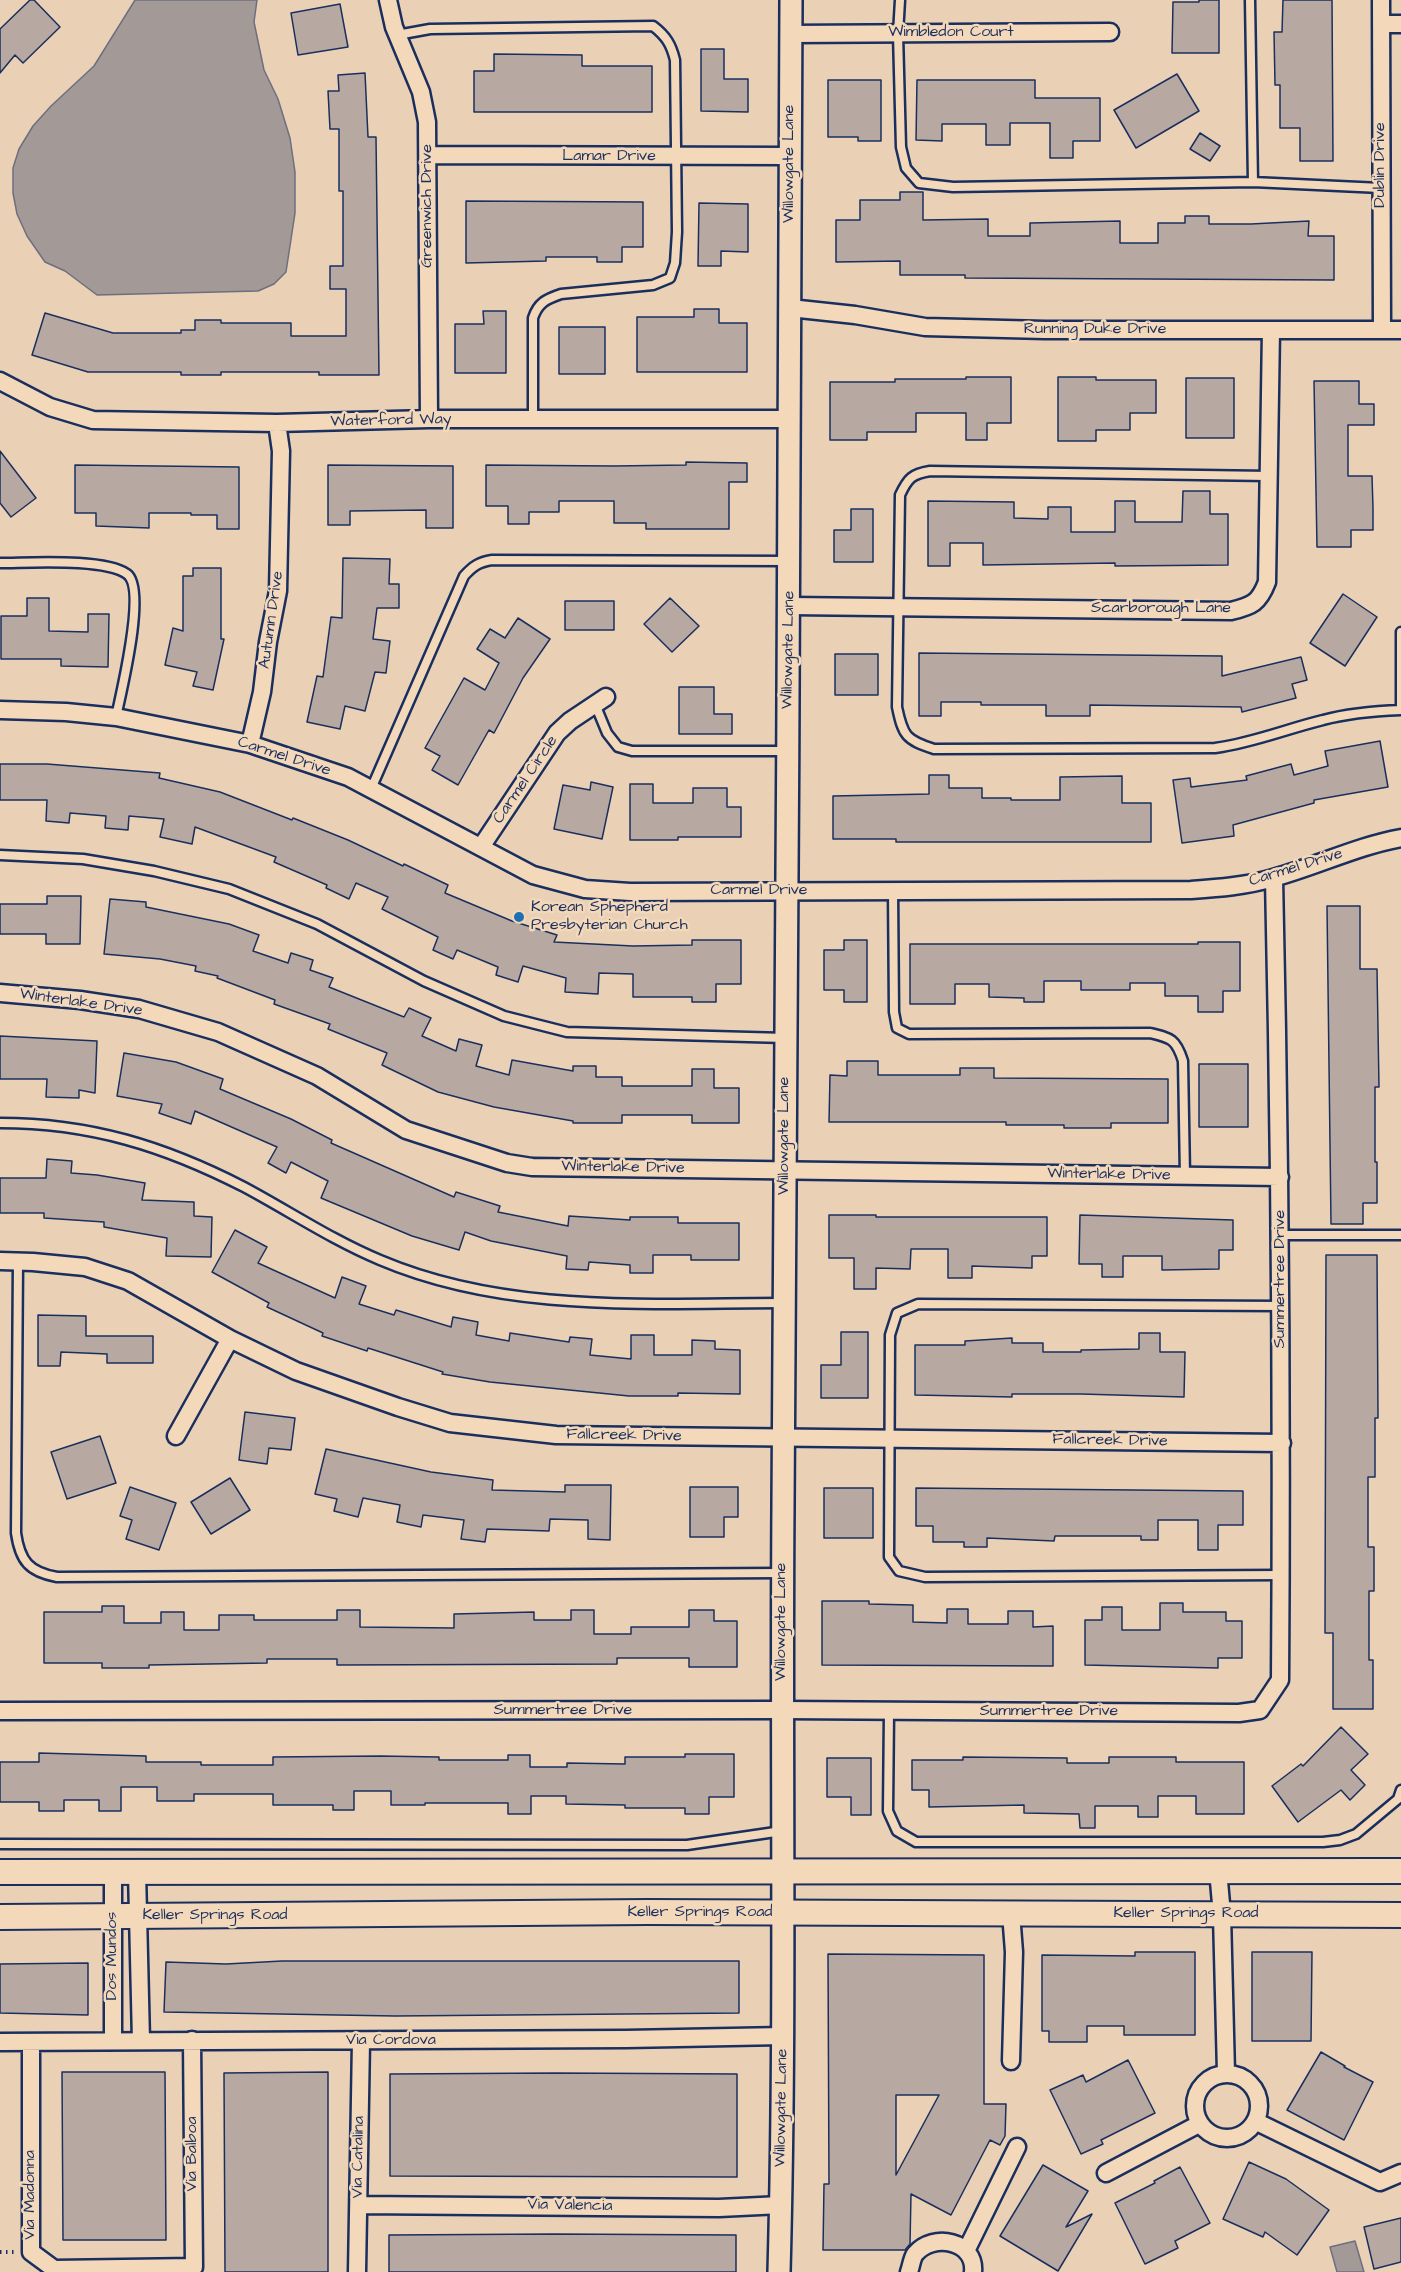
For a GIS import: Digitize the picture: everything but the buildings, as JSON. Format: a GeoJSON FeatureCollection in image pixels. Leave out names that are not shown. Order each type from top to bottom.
{"type":"FeatureCollection","features":[{"type":"Feature","properties":{"kind":"main road"},"geometry":{"type":"LineString","coordinates":[[0,1872],[1401,1870]]}},
{"type":"Feature","properties":{"kind":"main road","name":"Keller Springs Road"},"geometry":{"type":"LineString","coordinates":[[0,1917],[783,1912],[1401,1915]]}},
{"type":"Feature","properties":{"kind":"street","name":"Greenwich Drive"},"geometry":{"type":"LineString","coordinates":[[388,0],[398,35],[422,92],[427,122],[429,419]]}},
{"type":"Feature","properties":{"kind":"street","name":"Willowgate Lane"},"geometry":{"type":"LineString","coordinates":[[779,2272],[783,2036],[782,1573],[790,606],[791,0]]}},
{"type":"Feature","properties":{"kind":"street","name":"Dublin Drive"},"geometry":{"type":"LineString","coordinates":[[1381,0],[1382,330]]}},
{"type":"Feature","properties":{"kind":"street"},"geometry":{"type":"LineString","coordinates":[[1381,24],[1401,24]]}},
{"type":"Feature","properties":{"kind":"street","name":"Wimbledon Court"},"geometry":{"type":"LineString","coordinates":[[791,34],[1110,32]]}},
{"type":"Feature","properties":{"kind":"street","name":"Lamar Drive"},"geometry":{"type":"LineString","coordinates":[[428,155],[789,156]]}},
{"type":"Feature","properties":{"kind":"street","name":"Running Duke Drive"},"geometry":{"type":"LineString","coordinates":[[790,308],[855,315],[924,327],[1045,330],[1401,330]]}},
{"type":"Feature","properties":{"kind":"street","name":"Scarborough Lane"},"geometry":{"type":"LineString","coordinates":[[790,606],[1231,611],[1248,607],[1261,597],[1267,582],[1271,330]]}},
{"type":"Feature","properties":{"kind":"street","name":"Waterford Way"},"geometry":{"type":"LineString","coordinates":[[0,381],[50,407],[93,420],[277,423],[429,419],[791,418]]}},
{"type":"Feature","properties":{"kind":"street","name":"Autumn Drive"},"geometry":{"type":"LineString","coordinates":[[250,744],[262,692],[268,642],[279,591],[281,451],[277,423]]}},
{"type":"Feature","properties":{"kind":"street","name":"Carmel Circle"},"geometry":{"type":"LineString","coordinates":[[481,847],[558,733],[570,721],[601,700]]}},
{"type":"Feature","properties":{"kind":"street","name":"Carmel Drive"},"geometry":{"type":"LineString","coordinates":[[0,710],[66,712],[116,717],[250,744],[348,777],[533,875],[585,889],[630,892],[1191,890],[1233,887],[1274,878],[1376,843],[1401,837]]}},
{"type":"Feature","properties":{"kind":"street","name":"Summertree Drive"},"geometry":{"type":"LineString","coordinates":[[0,1711],[782,1710],[1239,1713],[1260,1710],[1280,1680],[1281,1235],[1274,878]]}},
{"type":"Feature","properties":{"kind":"street","name":"Winterlake Drive"},"geometry":{"type":"LineString","coordinates":[[0,993],[80,1000],[139,1009],[218,1032],[317,1076],[406,1130],[507,1163],[532,1167],[1280,1178]]}},
{"type":"Feature","properties":{"kind":"street","name":"Fallcreek Drive"},"geometry":{"type":"LineString","coordinates":[[0,1261],[85,1266],[128,1281],[230,1339],[296,1371],[366,1397],[450,1423],[556,1435],[1282,1443]]}},
{"type":"Feature","properties":{"kind":"street"},"geometry":{"type":"LineString","coordinates":[[176,1436],[230,1339]]}},
{"type":"Feature","properties":{"kind":"street"},"geometry":{"type":"LineString","coordinates":[[1218,1870],[1222,1915],[1226,2073]]}},
{"type":"Feature","properties":{"kind":"street","name":"Dos Mundos"},"geometry":{"type":"LineString","coordinates":[[113,1872],[113,2041]]}},
{"type":"Feature","properties":{"kind":"street","name":"Dos Mundos"},"geometry":{"type":"LineString","coordinates":[[137,1872],[141,2041]]}},
{"type":"Feature","properties":{"kind":"street"},"geometry":{"type":"LineString","coordinates":[[1011,1913],[1014,1952],[1011,2061]]}},
{"type":"Feature","properties":{"kind":"street","name":"Via Cordova"},"geometry":{"type":"LineString","coordinates":[[0,2043],[783,2036]]}},
{"type":"Feature","properties":{"kind":"street","name":"Via Balboa"},"geometry":{"type":"LineString","coordinates":[[192,2040],[194,2267]]}},
{"type":"Feature","properties":{"kind":"street","name":"Via Catalina"},"geometry":{"type":"LineString","coordinates":[[357,2272],[361,2041]]}},
{"type":"Feature","properties":{"kind":"street","name":"Via Madonna"},"geometry":{"type":"LineString","coordinates":[[32,2042],[32,2252],[54,2269],[194,2267]]}},
{"type":"Feature","properties":{"kind":"street"},"geometry":{"type":"LineString","coordinates":[[1226,2073],[1248,2080],[1260,2099],[1257,2122],[1240,2137],[1217,2138],[1199,2124],[1194,2101],[1205,2081],[1226,2073]]}},
{"type":"Feature","properties":{"kind":"street"},"geometry":{"type":"LineString","coordinates":[[1257,2122],[1380,2182],[1401,2173]]}},
{"type":"Feature","properties":{"kind":"street"},"geometry":{"type":"LineString","coordinates":[[1106,2173],[1199,2124]]}},
{"type":"Feature","properties":{"kind":"street"},"geometry":{"type":"LineString","coordinates":[[966,2251],[1017,2147]]}},
{"type":"Feature","properties":{"kind":"street","name":"Via Valencia"},"geometry":{"type":"LineString","coordinates":[[358,2205],[719,2208],[781,2205]]}},
{"type":"Feature","properties":{"kind":"street"},"geometry":{"type":"LineString","coordinates":[[909,2272],[914,2255],[929,2243],[949,2241],[966,2251],[974,2268],[973,2272]]}},
{"type":"Feature","properties":{"kind":"lane"},"geometry":{"type":"LineString","coordinates":[[900,0],[898,34],[901,147],[906,168],[919,183],[953,187],[1253,182],[1381,188]]}},
{"type":"Feature","properties":{"kind":"lane"},"geometry":{"type":"LineString","coordinates":[[1250,0],[1253,182]]}},
{"type":"Feature","properties":{"kind":"lane"},"geometry":{"type":"LineString","coordinates":[[398,35],[430,29],[653,26],[664,34],[671,46],[675,60],[677,232],[675,263],[670,278],[653,285],[561,294],[547,298],[537,306],[534,318],[533,419]]}},
{"type":"Feature","properties":{"kind":"lane"},"geometry":{"type":"LineString","coordinates":[[1269,476],[930,471],[915,474],[906,482],[900,495],[897,707],[901,726],[912,742],[934,749],[1215,748],[1245,744],[1286,729],[1356,712],[1401,710],[1401,632]]}},
{"type":"Feature","properties":{"kind":"lane"},"geometry":{"type":"LineString","coordinates":[[371,789],[465,576],[472,567],[481,562],[492,560],[790,561]]}},
{"type":"Feature","properties":{"kind":"lane"},"geometry":{"type":"LineString","coordinates":[[0,563],[93,564],[113,568],[129,575],[134,586],[135,614],[116,717]]}},
{"type":"Feature","properties":{"kind":"lane"},"geometry":{"type":"LineString","coordinates":[[601,700],[607,733],[618,747],[632,751],[788,751]]}},
{"type":"Feature","properties":{"kind":"lane"},"geometry":{"type":"LineString","coordinates":[[0,855],[82,859],[154,871],[229,889],[317,924],[424,981],[504,1016],[567,1032],[785,1038]]}},
{"type":"Feature","properties":{"kind":"lane"},"geometry":{"type":"LineString","coordinates":[[893,891],[894,1012],[897,1028],[909,1034],[1150,1033],[1168,1037],[1178,1046],[1183,1061],[1185,1176]]}},
{"type":"Feature","properties":{"kind":"lane"},"geometry":{"type":"LineString","coordinates":[[0,1124],[68,1127],[110,1135],[174,1156],[243,1187],[380,1260],[449,1284],[510,1295],[578,1302],[784,1303]]}},
{"type":"Feature","properties":{"kind":"lane"},"geometry":{"type":"LineString","coordinates":[[1281,1235],[1401,1235]]}},
{"type":"Feature","properties":{"kind":"lane"},"geometry":{"type":"LineString","coordinates":[[18,1261],[16,1533],[18,1550],[38,1574],[69,1576],[782,1573]]}},
{"type":"Feature","properties":{"kind":"lane"},"geometry":{"type":"LineString","coordinates":[[1281,1306],[918,1304],[897,1313],[890,1335],[889,1557],[899,1571],[925,1576],[1281,1575]]}},
{"type":"Feature","properties":{"kind":"lane"},"geometry":{"type":"LineString","coordinates":[[889,1712],[888,1811],[897,1831],[916,1842],[1323,1842],[1340,1840],[1356,1834],[1398,1799],[1401,1790]]}},
{"type":"Feature","properties":{"kind":"lane"},"geometry":{"type":"LineString","coordinates":[[0,1844],[687,1845],[783,1831]]}},
{"type":"Feature","properties":{"kind":"shaded area"},"geometry":{"type":"Polygon","coordinates":[[[135,0],[257,0],[254,22],[264,70],[278,99],[290,138],[295,172],[295,213],[286,272],[274,284],[258,291],[97,295],[65,271],[45,262],[27,236],[17,214],[13,193],[13,168],[19,149],[33,126],[51,106],[94,66],[135,0]]]}},
{"type":"Feature","properties":{"kind":"shaded area"},"geometry":{"type":"Polygon","coordinates":[[[1355,2241],[1364,2272],[1337,2272],[1330,2247],[1355,2241]]]}},
{"type":"Feature","properties":{"kind":"place","name":"Korean Sphepherd Presbyterian Church"},"geometry":{"type":"Point","coordinates":[519,917]}}]}
